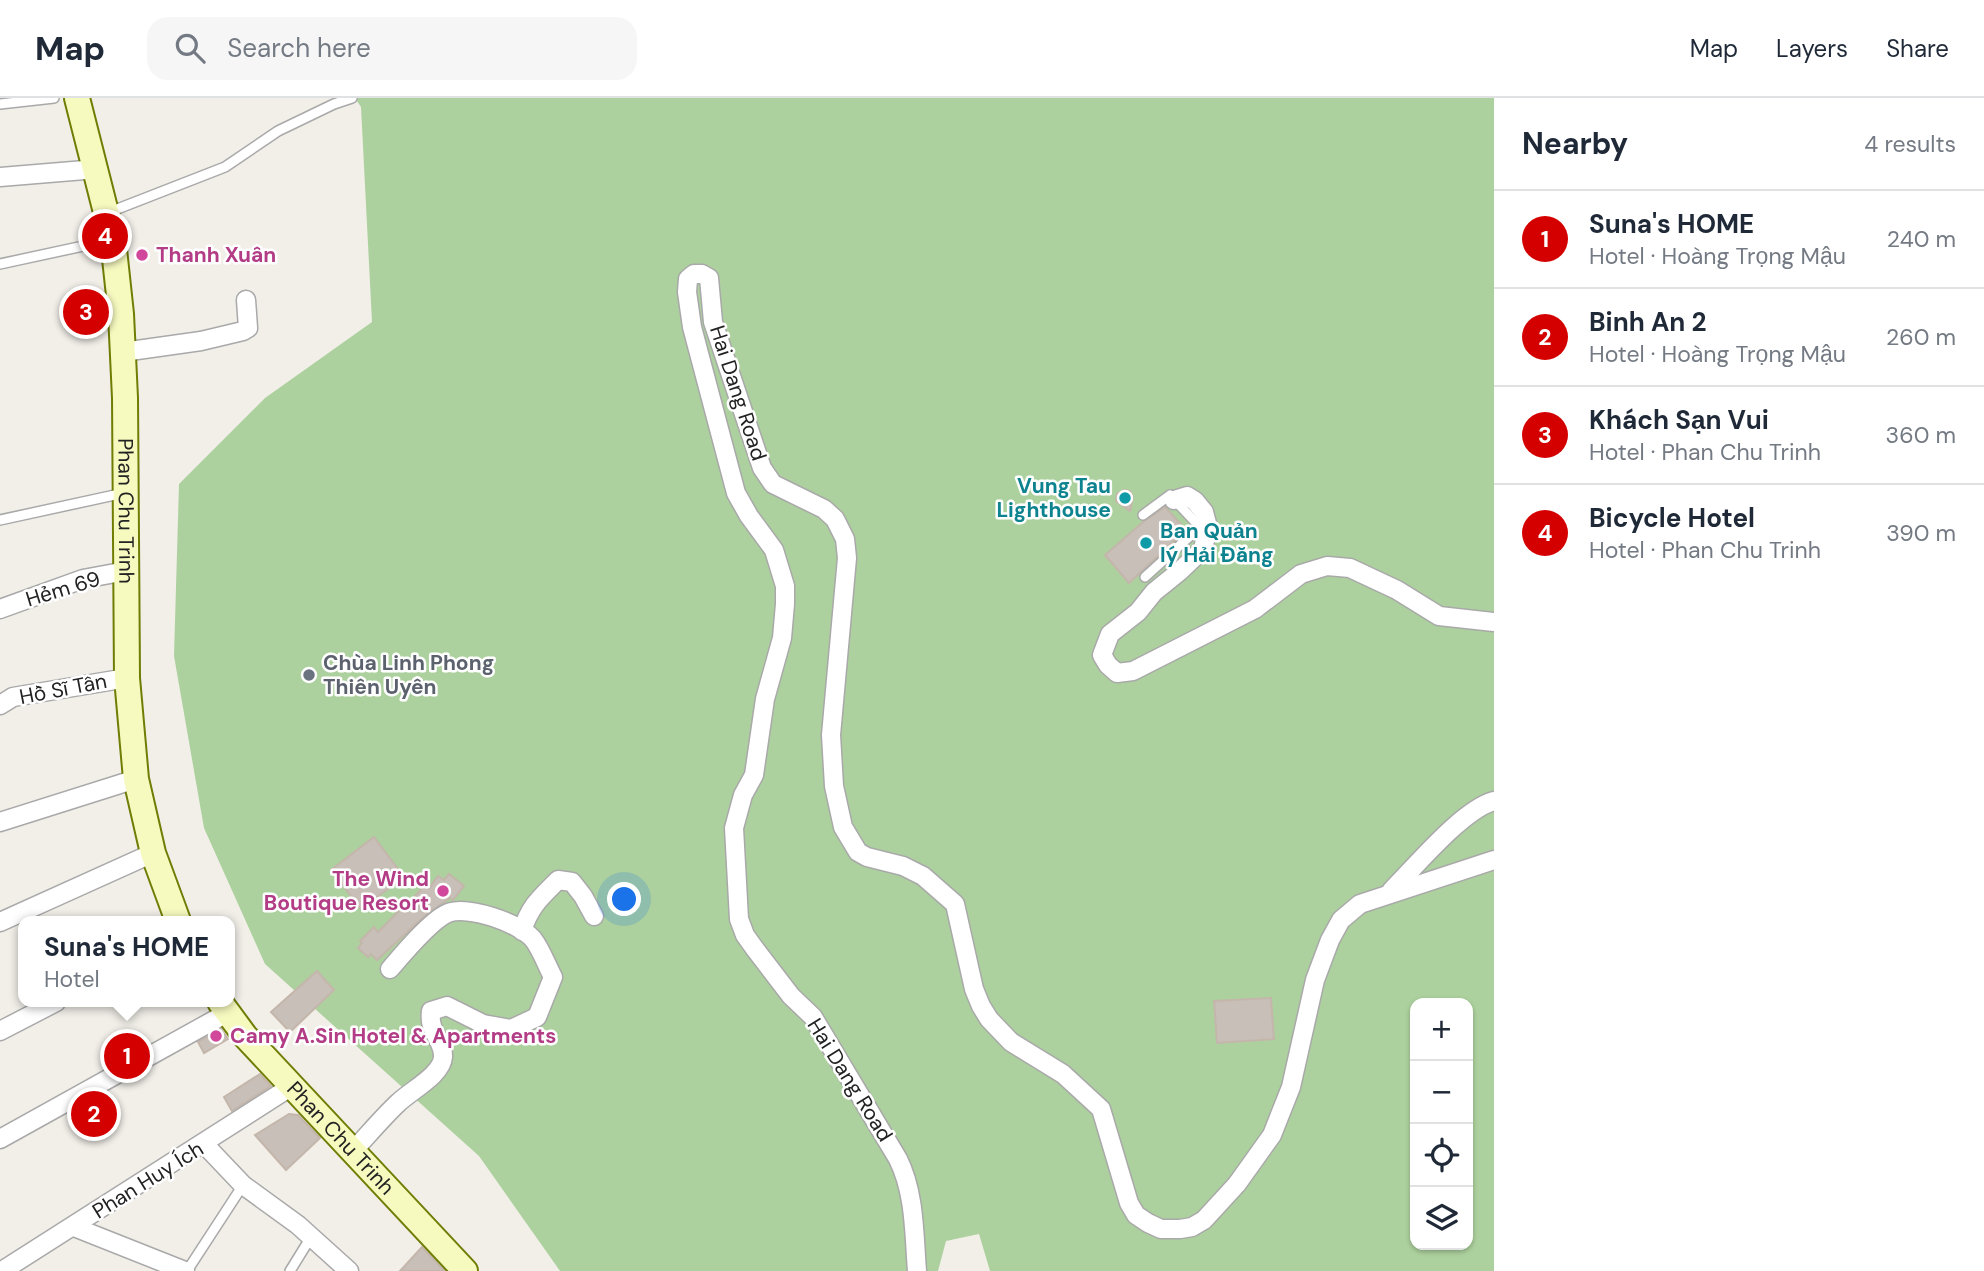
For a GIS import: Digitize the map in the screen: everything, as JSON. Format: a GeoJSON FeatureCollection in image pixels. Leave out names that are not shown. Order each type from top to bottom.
{"type":"FeatureCollection","features":[{"type":"Feature","properties":{"kind":"main road","name":"Phan Chu Trinh"},"geometry":{"type":"LineString","coordinates":[[77,98],[113,240],[123,352],[127,678],[136,779],[153,853],[176,916]]}},
{"type":"Feature","properties":{"kind":"main road","name":"Phan Chu Trinh"},"geometry":{"type":"LineString","coordinates":[[224,1007],[245,1036],[466,1271]]}},
{"type":"Feature","properties":{"kind":"street"},"geometry":{"type":"LineString","coordinates":[[0,177],[97,169]]}},
{"type":"Feature","properties":{"kind":"street","name":"Hai Dang Road"},"geometry":{"type":"LineString","coordinates":[[917,1271],[910,1191],[898,1159],[813,1017],[791,996],[755,949],[745,935],[739,919],[734,828],[743,795],[754,775],[765,699],[782,638],[785,586],[774,550],[736,493],[692,327],[687,292],[688,279],[694,274],[709,278],[713,322],[762,468],[773,484],[824,509],[835,519],[845,539],[847,558],[831,735],[834,786],[842,827],[858,852],[867,857],[903,866],[923,876],[955,904],[974,989],[981,1006],[989,1019],[1011,1042],[1063,1074],[1101,1109],[1123,1188],[1136,1215],[1161,1229],[1192,1227],[1204,1220],[1237,1184],[1272,1135],[1291,1087],[1309,1001],[1330,940],[1341,920],[1360,904],[1494,860]]}},
{"type":"Feature","properties":{"kind":"street"},"geometry":{"type":"LineString","coordinates":[[123,352],[201,341],[243,331],[248,328],[249,323],[246,300]]}},
{"type":"Feature","properties":{"kind":"street"},"geometry":{"type":"LineString","coordinates":[[1174,499],[1187,496],[1204,512],[1208,527],[1203,549],[1154,592],[1138,612],[1110,634],[1102,655],[1117,673],[1133,671],[1255,609],[1301,574],[1327,566],[1350,568],[1398,590],[1439,616],[1494,622]]}},
{"type":"Feature","properties":{"kind":"street","name":"Hẻm 69"},"geometry":{"type":"LineString","coordinates":[[0,609],[83,579],[126,571]]}},
{"type":"Feature","properties":{"kind":"street","name":"Hồ Sĩ Tân"},"geometry":{"type":"LineString","coordinates":[[0,705],[13,697],[127,678]]}},
{"type":"Feature","properties":{"kind":"street"},"geometry":{"type":"LineString","coordinates":[[0,822],[136,779]]}},
{"type":"Feature","properties":{"kind":"street","name":"Hai Dang Road"},"geometry":{"type":"LineString","coordinates":[[1389,894],[1461,821],[1486,803],[1494,802]]}},
{"type":"Feature","properties":{"kind":"street"},"geometry":{"type":"LineString","coordinates":[[0,922],[153,853]]}},
{"type":"Feature","properties":{"kind":"street"},"geometry":{"type":"LineString","coordinates":[[522,931],[528,912],[541,895],[558,880],[572,882],[594,916]]}},
{"type":"Feature","properties":{"kind":"street"},"geometry":{"type":"LineString","coordinates":[[353,1151],[400,1101],[439,1069],[443,1057],[439,1041],[429,1024],[431,1011],[447,1006],[482,1024],[511,1029],[537,1017],[553,978],[533,939],[494,917],[473,911],[448,913],[414,940],[390,969]]}},
{"type":"Feature","properties":{"kind":"street"},"geometry":{"type":"LineString","coordinates":[[0,1031],[46,1007]]}},
{"type":"Feature","properties":{"kind":"street"},"geometry":{"type":"LineString","coordinates":[[0,1139],[224,1007]]}},
{"type":"Feature","properties":{"kind":"street","name":"Phan Huy Ích"},"geometry":{"type":"LineString","coordinates":[[2,1271],[292,1086]]}},
{"type":"Feature","properties":{"kind":"street"},"geometry":{"type":"LineString","coordinates":[[204,1144],[243,1185],[311,1237],[349,1271]]}},
{"type":"Feature","properties":{"kind":"street"},"geometry":{"type":"LineString","coordinates":[[74,1227],[186,1271]]}},
{"type":"Feature","properties":{"kind":"lane"},"geometry":{"type":"LineString","coordinates":[[0,104],[54,98]]}},
{"type":"Feature","properties":{"kind":"lane"},"geometry":{"type":"LineString","coordinates":[[106,214],[225,167],[278,131],[352,98]]}},
{"type":"Feature","properties":{"kind":"lane"},"geometry":{"type":"LineString","coordinates":[[0,264],[113,240]]}},
{"type":"Feature","properties":{"kind":"lane"},"geometry":{"type":"LineString","coordinates":[[0,520],[126,493]]}},
{"type":"Feature","properties":{"kind":"lane"},"geometry":{"type":"LineString","coordinates":[[1143,515],[1170,495],[1200,527],[1145,577]]}},
{"type":"Feature","properties":{"kind":"lane"},"geometry":{"type":"LineString","coordinates":[[186,1271],[243,1185]]}},
{"type":"Feature","properties":{"kind":"lane"},"geometry":{"type":"LineString","coordinates":[[290,1271],[311,1237]]}},
{"type":"Feature","properties":{"kind":"green space"},"geometry":{"type":"Polygon","coordinates":[[[355,98],[1494,98],[1494,1271],[990,1271],[979,1234],[946,1241],[938,1271],[560,1271],[479,1156],[265,964],[204,828],[174,656],[179,484],[265,398],[372,322],[361,107],[355,98]]]}},
{"type":"Feature","properties":{"kind":"building","name":"Vung Tau Lighthouse"},"geometry":{"type":"Polygon","coordinates":[[[1124,490],[1130,491],[1133,497],[1130,511],[1116,501],[1117,494],[1124,490]]]}},
{"type":"Feature","properties":{"kind":"building","name":"Ban Quản lý Hải Đăng"},"geometry":{"type":"Polygon","coordinates":[[[1165,507],[1186,530],[1129,583],[1105,555],[1165,507]]]}},
{"type":"Feature","properties":{"kind":"building"},"geometry":{"type":"Polygon","coordinates":[[[374,837],[404,877],[361,909],[331,870],[374,837]]]}},
{"type":"Feature","properties":{"kind":"building"},"geometry":{"type":"Polygon","coordinates":[[[449,874],[464,886],[453,900],[450,898],[427,914],[377,960],[371,954],[368,957],[358,948],[362,943],[360,941],[374,927],[378,932],[425,885],[429,888],[438,876],[444,880],[449,874]]]}},
{"type":"Feature","properties":{"kind":"building"},"geometry":{"type":"Polygon","coordinates":[[[317,971],[334,990],[290,1032],[271,1012],[317,971]]]}},
{"type":"Feature","properties":{"kind":"building"},"geometry":{"type":"Polygon","coordinates":[[[1271,998],[1274,1039],[1217,1043],[1214,1001],[1271,998]]]}},
{"type":"Feature","properties":{"kind":"building"},"geometry":{"type":"Polygon","coordinates":[[[221,1029],[228,1039],[204,1053],[198,1042],[221,1029]]]}},
{"type":"Feature","properties":{"kind":"building"},"geometry":{"type":"Polygon","coordinates":[[[260,1074],[271,1086],[232,1111],[224,1097],[260,1074]]]}},
{"type":"Feature","properties":{"kind":"building"},"geometry":{"type":"Polygon","coordinates":[[[289,1114],[298,1115],[320,1138],[286,1170],[255,1135],[289,1114]]]}},
{"type":"Feature","properties":{"kind":"building"},"geometry":{"type":"Polygon","coordinates":[[[422,1247],[445,1271],[400,1271],[422,1247]]]}},
{"type":"Feature","properties":{"kind":"place","name":"Bicycle Hotel"},"geometry":{"type":"Point","coordinates":[105,236]}},
{"type":"Feature","properties":{"kind":"place","name":"Thanh Xuân"},"geometry":{"type":"Point","coordinates":[142,255]}},
{"type":"Feature","properties":{"kind":"place","name":"Khách Sạn Vui"},"geometry":{"type":"Point","coordinates":[86,312]}},
{"type":"Feature","properties":{"kind":"place","name":"Vung Tau Lighthouse"},"geometry":{"type":"Point","coordinates":[1125,498]}},
{"type":"Feature","properties":{"kind":"place","name":"Ban Quản lý Hải Đăng"},"geometry":{"type":"Point","coordinates":[1146,543]}},
{"type":"Feature","properties":{"kind":"place","name":"Chùa Linh Phong Thiên Uyên"},"geometry":{"type":"Point","coordinates":[309,675]}},
{"type":"Feature","properties":{"kind":"place","name":"The Wind Boutique Resort"},"geometry":{"type":"Point","coordinates":[443,891]}},
{"type":"Feature","properties":{"kind":"place","name":"Camy A.Sin Hotel & Apartments"},"geometry":{"type":"Point","coordinates":[216,1036]}},
{"type":"Feature","properties":{"kind":"place","name":"Suna's HOME"},"geometry":{"type":"Point","coordinates":[127,1056]}},
{"type":"Feature","properties":{"kind":"place","name":"Binh An 2"},"geometry":{"type":"Point","coordinates":[94,1114]}}]}
